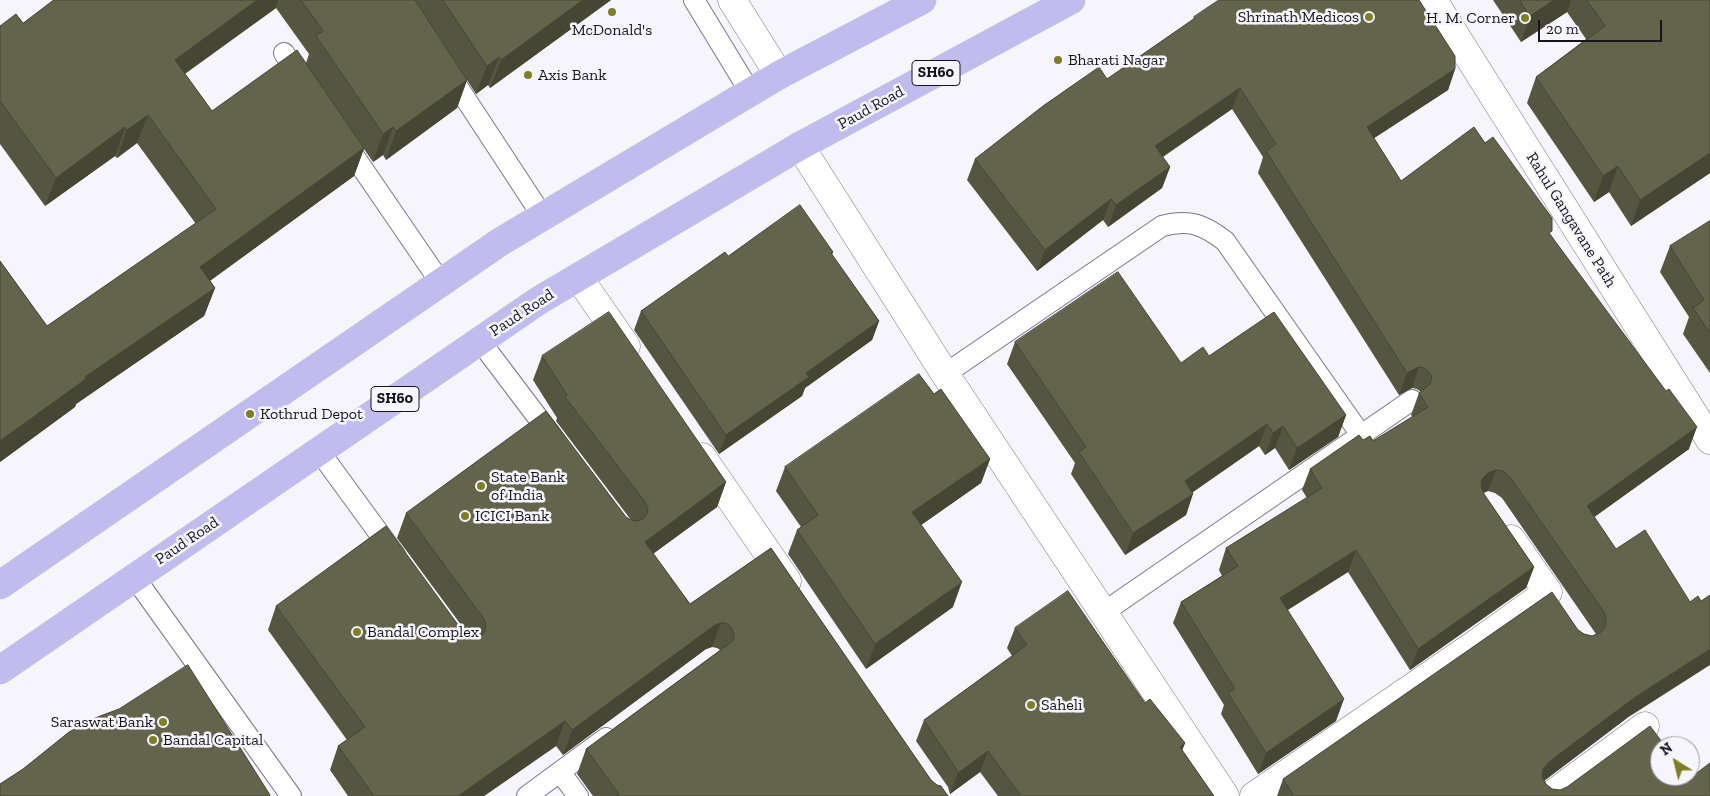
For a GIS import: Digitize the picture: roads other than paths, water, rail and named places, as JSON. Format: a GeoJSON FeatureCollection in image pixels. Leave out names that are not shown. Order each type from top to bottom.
{"type":"FeatureCollection","features":[{"type":"Feature","properties":{"kind":"main road"},"geometry":{"type":"LineString","coordinates":[[0,585],[500,242],[779,75],[922,0]]}},
{"type":"Feature","properties":{"kind":"main road","name":"Paud Road"},"geometry":{"type":"LineString","coordinates":[[0,670],[538,301],[800,146],[1071,0]]}},
{"type":"Feature","properties":{"kind":"street"},"geometry":{"type":"LineString","coordinates":[[732,0],[779,75]]}},
{"type":"Feature","properties":{"kind":"street","name":"Rahul Gangavane Path"},"geometry":{"type":"LineString","coordinates":[[1433,0],[1710,440]]}},
{"type":"Feature","properties":{"kind":"street"},"geometry":{"type":"LineString","coordinates":[[800,146],[945,374],[1225,796]]}},
{"type":"Feature","properties":{"kind":"street"},"geometry":{"type":"LineString","coordinates":[[579,278],[641,368]]}},
{"type":"Feature","properties":{"kind":"street"},"geometry":{"type":"LineString","coordinates":[[686,434],[799,598]]}},
{"type":"Feature","properties":{"kind":"street"},"geometry":{"type":"LineString","coordinates":[[1254,796],[1466,650],[1555,603],[1500,522]]}},
{"type":"Feature","properties":{"kind":"street"},"geometry":{"type":"LineString","coordinates":[[1550,796],[1645,726]]}},
{"type":"Feature","properties":{"kind":"lane"},"geometry":{"type":"LineString","coordinates":[[694,0],[750,92]]}},
{"type":"Feature","properties":{"kind":"lane"},"geometry":{"type":"LineString","coordinates":[[284,53],[312,94]]}},
{"type":"Feature","properties":{"kind":"lane"},"geometry":{"type":"LineString","coordinates":[[439,58],[543,217]]}},
{"type":"Feature","properties":{"kind":"lane"},"geometry":{"type":"LineString","coordinates":[[334,127],[441,283]]}},
{"type":"Feature","properties":{"kind":"lane"},"geometry":{"type":"LineString","coordinates":[[945,374],[1162,226],[1179,222],[1195,224],[1211,230],[1225,241],[1361,435]]}},
{"type":"Feature","properties":{"kind":"lane"},"geometry":{"type":"LineString","coordinates":[[480,341],[567,456]]}},
{"type":"Feature","properties":{"kind":"lane"},"geometry":{"type":"LineString","coordinates":[[1104,612],[1412,400]]}},
{"type":"Feature","properties":{"kind":"lane"},"geometry":{"type":"LineString","coordinates":[[319,451],[406,570]]}},
{"type":"Feature","properties":{"kind":"lane"},"geometry":{"type":"LineString","coordinates":[[135,578],[291,796]]}},
{"type":"Feature","properties":{"kind":"lane"},"geometry":{"type":"LineString","coordinates":[[527,796],[624,724]]}},
{"type":"Feature","properties":{"kind":"lane"},"geometry":{"type":"LineString","coordinates":[[560,772],[578,796]]}},
{"type":"Feature","properties":{"kind":"place","name":"McDonald's"},"geometry":{"type":"Point","coordinates":[612,12]}},
{"type":"Feature","properties":{"kind":"place","name":"Shrinath Medicos"},"geometry":{"type":"Point","coordinates":[1369,17]}},
{"type":"Feature","properties":{"kind":"place","name":"H. M. Corner"},"geometry":{"type":"Point","coordinates":[1525,18]}},
{"type":"Feature","properties":{"kind":"place","name":"Bharati Nagar"},"geometry":{"type":"Point","coordinates":[1058,60]}},
{"type":"Feature","properties":{"kind":"place","name":"Axis Bank"},"geometry":{"type":"Point","coordinates":[528,75]}},
{"type":"Feature","properties":{"kind":"place","name":"Kothrud Depot"},"geometry":{"type":"Point","coordinates":[250,414]}},
{"type":"Feature","properties":{"kind":"place","name":"State Bank of India"},"geometry":{"type":"Point","coordinates":[481,486]}},
{"type":"Feature","properties":{"kind":"place","name":"ICICI Bank"},"geometry":{"type":"Point","coordinates":[465,516]}},
{"type":"Feature","properties":{"kind":"place","name":"Bandal Complex"},"geometry":{"type":"Point","coordinates":[357,632]}},
{"type":"Feature","properties":{"kind":"place","name":"Saheli"},"geometry":{"type":"Point","coordinates":[1031,705]}},
{"type":"Feature","properties":{"kind":"place","name":"Saraswat Bank"},"geometry":{"type":"Point","coordinates":[163,722]}},
{"type":"Feature","properties":{"kind":"place","name":"Bandal Capital"},"geometry":{"type":"Point","coordinates":[153,740]}}]}
